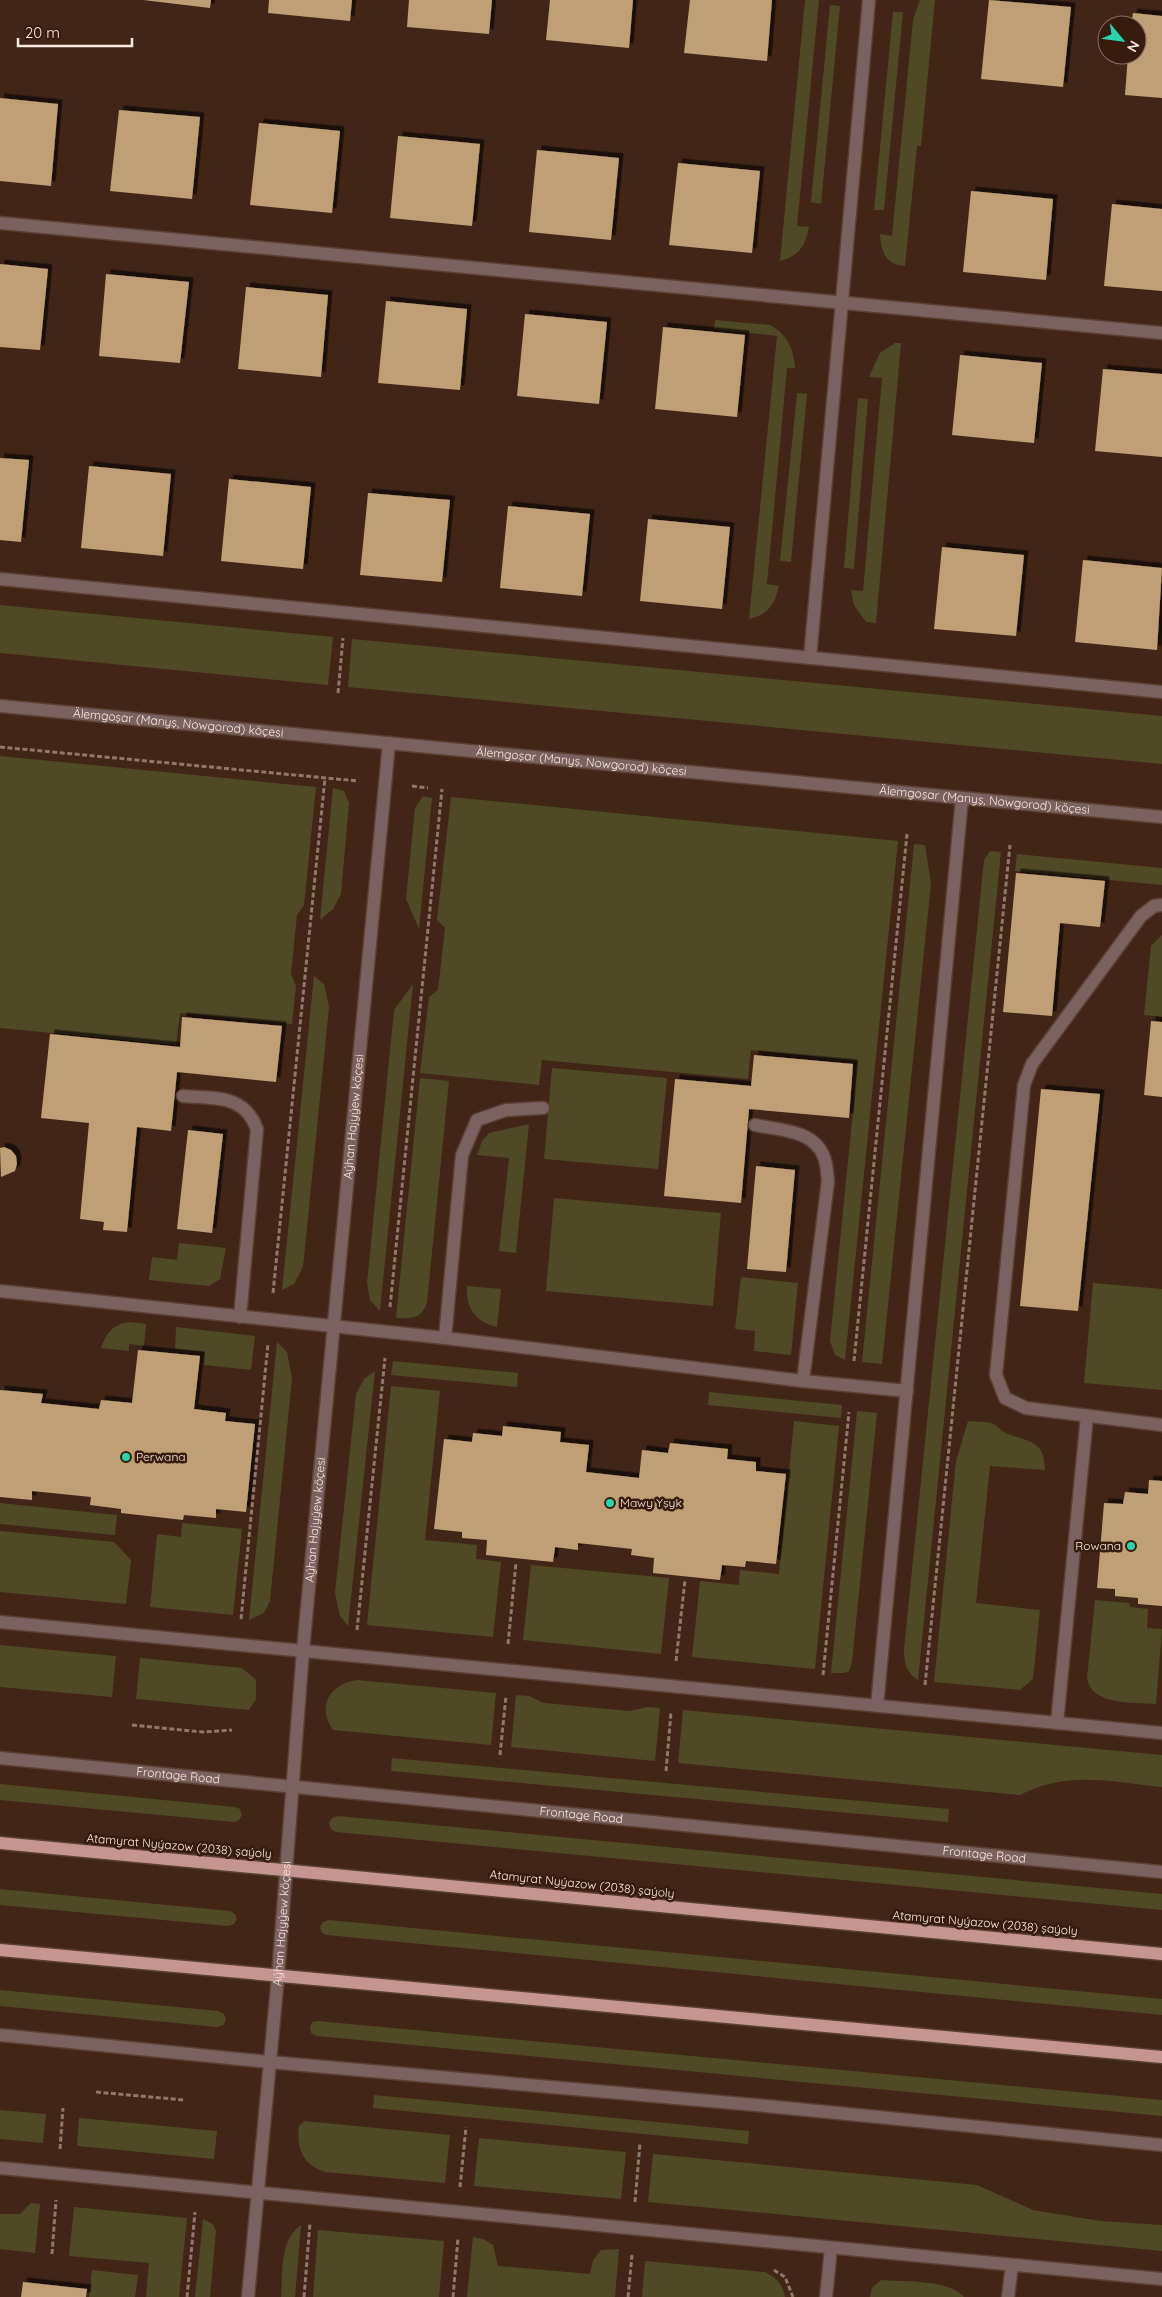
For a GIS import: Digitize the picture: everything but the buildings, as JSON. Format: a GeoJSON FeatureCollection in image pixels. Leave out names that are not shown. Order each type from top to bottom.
{"type":"FeatureCollection","features":[{"type":"Feature","properties":{"kind":"main road","name":"Atamyrat Nyýazow (2038) şaýoly"},"geometry":{"type":"LineString","coordinates":[[0,1843],[1162,1954]]}},
{"type":"Feature","properties":{"kind":"main road"},"geometry":{"type":"LineString","coordinates":[[0,1950],[1162,2057]]}},
{"type":"Feature","properties":{"kind":"street"},"geometry":{"type":"LineString","coordinates":[[810,658],[869,0]]}},
{"type":"Feature","properties":{"kind":"street"},"geometry":{"type":"LineString","coordinates":[[0,223],[1162,333]]}},
{"type":"Feature","properties":{"kind":"street"},"geometry":{"type":"LineString","coordinates":[[0,580],[1162,692]]}},
{"type":"Feature","properties":{"kind":"street","name":"Älemgoşar (Manyş, Nowgorod) köçesi"},"geometry":{"type":"LineString","coordinates":[[0,706],[1162,817]]}},
{"type":"Feature","properties":{"kind":"street","name":"Aýhan Hajyýew köçesi"},"geometry":{"type":"LineString","coordinates":[[248,2297],[268,2062],[278,1976],[303,1650],[389,743]]}},
{"type":"Feature","properties":{"kind":"street"},"geometry":{"type":"LineString","coordinates":[[877,1706],[962,798]]}},
{"type":"Feature","properties":{"kind":"street"},"geometry":{"type":"LineString","coordinates":[[1162,905],[1154,906],[1141,916],[1032,1064],[1024,1085],[996,1375],[1005,1398],[1014,1404],[1026,1408],[1162,1425]]}},
{"type":"Feature","properties":{"kind":"street"},"geometry":{"type":"LineString","coordinates":[[183,1096],[236,1102],[246,1109],[257,1129],[240,1317]]}},
{"type":"Feature","properties":{"kind":"street"},"geometry":{"type":"LineString","coordinates":[[445,1338],[462,1156],[477,1120],[506,1110],[543,1108]]}},
{"type":"Feature","properties":{"kind":"street"},"geometry":{"type":"LineString","coordinates":[[755,1125],[804,1135],[815,1144],[824,1157],[828,1181],[803,1381]]}},
{"type":"Feature","properties":{"kind":"street"},"geometry":{"type":"LineString","coordinates":[[0,1291],[445,1338],[803,1381],[907,1391]]}},
{"type":"Feature","properties":{"kind":"street"},"geometry":{"type":"LineString","coordinates":[[1057,1723],[1087,1416]]}},
{"type":"Feature","properties":{"kind":"street"},"geometry":{"type":"LineString","coordinates":[[0,1622],[1162,1733]]}},
{"type":"Feature","properties":{"kind":"street","name":"Frontage Road"},"geometry":{"type":"LineString","coordinates":[[0,1758],[1162,1872]]}},
{"type":"Feature","properties":{"kind":"street"},"geometry":{"type":"LineString","coordinates":[[0,2035],[268,2062],[766,2106],[1162,2145]]}},
{"type":"Feature","properties":{"kind":"street"},"geometry":{"type":"LineString","coordinates":[[0,2168],[1162,2279]]}},
{"type":"Feature","properties":{"kind":"street"},"geometry":{"type":"LineString","coordinates":[[826,2297],[831,2248]]}},
{"type":"Feature","properties":{"kind":"street"},"geometry":{"type":"LineString","coordinates":[[1008,2297],[1012,2265]]}},
{"type":"Feature","properties":{"kind":"path"},"geometry":{"type":"LineString","coordinates":[[338,693],[343,638]]}},
{"type":"Feature","properties":{"kind":"path"},"geometry":{"type":"LineString","coordinates":[[0,747],[340,779]]}},
{"type":"Feature","properties":{"kind":"path"},"geometry":{"type":"LineString","coordinates":[[241,1617],[325,778]]}},
{"type":"Feature","properties":{"kind":"path"},"geometry":{"type":"LineString","coordinates":[[358,1626],[442,789]]}},
{"type":"Feature","properties":{"kind":"path"},"geometry":{"type":"LineString","coordinates":[[820,1700],[907,834]]}},
{"type":"Feature","properties":{"kind":"path"},"geometry":{"type":"LineString","coordinates":[[923,1710],[1010,844]]}},
{"type":"Feature","properties":{"kind":"path"},"geometry":{"type":"LineString","coordinates":[[132,1725],[203,1732],[232,1730]]}},
{"type":"Feature","properties":{"kind":"path"},"geometry":{"type":"LineString","coordinates":[[96,2092],[184,2100]]}},
{"type":"Feature","properties":{"kind":"path"},"geometry":{"type":"LineString","coordinates":[[60,2152],[63,2108]]}},
{"type":"Feature","properties":{"kind":"path"},"geometry":{"type":"LineString","coordinates":[[460,2184],[466,2127]]}},
{"type":"Feature","properties":{"kind":"path"},"geometry":{"type":"LineString","coordinates":[[635,2201],[640,2143]]}},
{"type":"Feature","properties":{"kind":"path"},"geometry":{"type":"LineString","coordinates":[[52,2254],[57,2196]]}},
{"type":"Feature","properties":{"kind":"path"},"geometry":{"type":"LineString","coordinates":[[187,2297],[196,2208]]}},
{"type":"Feature","properties":{"kind":"path"},"geometry":{"type":"LineString","coordinates":[[304,2297],[310,2222]]}},
{"type":"Feature","properties":{"kind":"path"},"geometry":{"type":"LineString","coordinates":[[453,2297],[458,2239]]}},
{"type":"Feature","properties":{"kind":"path"},"geometry":{"type":"LineString","coordinates":[[628,2297],[632,2255]]}},
{"type":"Feature","properties":{"kind":"shaded area"},"geometry":{"type":"Polygon","coordinates":[[[805,0],[819,0],[797,226],[809,227],[806,239],[800,249],[792,257],[780,261],[805,0]]]}},
{"type":"Feature","properties":{"kind":"shaded area"},"geometry":{"type":"Polygon","coordinates":[[[920,0],[935,0],[921,146],[917,146],[905,266],[889,260],[883,252],[880,234],[892,236],[913,20],[920,0]]]}},
{"type":"Feature","properties":{"kind":"shaded area"},"geometry":{"type":"Polygon","coordinates":[[[830,5],[840,6],[821,204],[811,202],[830,5]]]}},
{"type":"Feature","properties":{"kind":"shaded area"},"geometry":{"type":"Polygon","coordinates":[[[893,12],[903,12],[884,210],[874,210],[893,12]]]}},
{"type":"Feature","properties":{"kind":"shaded area"},"geometry":{"type":"Polygon","coordinates":[[[715,320],[770,325],[781,333],[789,343],[795,368],[787,368],[767,584],[779,586],[770,608],[761,615],[749,619],[777,336],[714,329],[715,320]]]}},
{"type":"Feature","properties":{"kind":"shaded area"},"geometry":{"type":"Polygon","coordinates":[[[895,343],[901,343],[876,623],[866,622],[854,605],[851,590],[863,591],[882,378],[869,377],[880,353],[895,343]]]}},
{"type":"Feature","properties":{"kind":"shaded area"},"geometry":{"type":"Polygon","coordinates":[[[797,393],[807,394],[791,562],[780,561],[797,393]]]}},
{"type":"Feature","properties":{"kind":"shaded area"},"geometry":{"type":"Polygon","coordinates":[[[858,398],[868,399],[854,569],[844,568],[858,398]]]}},
{"type":"Feature","properties":{"kind":"shaded area"},"geometry":{"type":"Polygon","coordinates":[[[0,605],[333,637],[328,685],[0,653],[0,605]]]}},
{"type":"Feature","properties":{"kind":"shaded area"},"geometry":{"type":"Polygon","coordinates":[[[352,639],[1162,716],[1162,764],[348,687],[352,639]]]}},
{"type":"Feature","properties":{"kind":"shaded area"},"geometry":{"type":"Polygon","coordinates":[[[0,756],[316,787],[304,905],[297,915],[291,974],[296,986],[292,1024],[180,1013],[176,1045],[0,1028],[0,756]]]}},
{"type":"Feature","properties":{"kind":"shaded area"},"geometry":{"type":"Polygon","coordinates":[[[333,788],[344,791],[349,803],[341,894],[333,909],[320,920],[333,788]]]}},
{"type":"Feature","properties":{"kind":"shaded area"},"geometry":{"type":"Polygon","coordinates":[[[423,796],[432,798],[419,929],[406,899],[415,808],[423,796]]]}},
{"type":"Feature","properties":{"kind":"shaded area"},"geometry":{"type":"Polygon","coordinates":[[[451,797],[898,841],[845,1360],[835,1355],[830,1341],[858,1061],[751,1050],[748,1079],[542,1060],[539,1085],[420,1073],[429,997],[438,990],[445,928],[437,920],[451,797]]]}},
{"type":"Feature","properties":{"kind":"shaded area"},"geometry":{"type":"Polygon","coordinates":[[[914,844],[925,845],[931,883],[882,1364],[862,1362],[914,844]]]}},
{"type":"Feature","properties":{"kind":"shaded area"},"geometry":{"type":"Polygon","coordinates":[[[990,851],[1001,852],[918,1680],[906,1667],[904,1649],[984,860],[990,851]]]}},
{"type":"Feature","properties":{"kind":"shaded area"},"geometry":{"type":"Polygon","coordinates":[[[1017,854],[1162,868],[1162,885],[1015,871],[1017,854]]]}},
{"type":"Feature","properties":{"kind":"shaded area"},"geometry":{"type":"Polygon","coordinates":[[[1162,935],[1162,1017],[1144,1015],[1151,946],[1162,935]]]}},
{"type":"Feature","properties":{"kind":"shaded area"},"geometry":{"type":"Polygon","coordinates":[[[314,976],[324,984],[329,1007],[303,1267],[294,1284],[282,1290],[314,976]]]}},
{"type":"Feature","properties":{"kind":"shaded area"},"geometry":{"type":"Polygon","coordinates":[[[413,984],[380,1311],[370,1300],[367,1283],[394,1010],[413,984]]]}},
{"type":"Feature","properties":{"kind":"shaded area"},"geometry":{"type":"Polygon","coordinates":[[[552,1068],[667,1078],[658,1169],[544,1159],[552,1068]]]}},
{"type":"Feature","properties":{"kind":"shaded area"},"geometry":{"type":"Polygon","coordinates":[[[420,1078],[449,1081],[427,1303],[422,1312],[415,1317],[396,1318],[420,1078]]]}},
{"type":"Feature","properties":{"kind":"shaded area"},"geometry":{"type":"Polygon","coordinates":[[[529,1124],[516,1253],[499,1251],[509,1158],[477,1155],[482,1141],[489,1133],[529,1124]]]}},
{"type":"Feature","properties":{"kind":"shaded area"},"geometry":{"type":"Polygon","coordinates":[[[554,1198],[721,1213],[713,1306],[546,1291],[554,1198]]]}},
{"type":"Feature","properties":{"kind":"shaded area"},"geometry":{"type":"Polygon","coordinates":[[[179,1243],[226,1248],[220,1279],[209,1286],[149,1280],[152,1257],[177,1260],[179,1243]]]}},
{"type":"Feature","properties":{"kind":"shaded area"},"geometry":{"type":"Polygon","coordinates":[[[741,1277],[798,1283],[791,1355],[754,1351],[755,1331],[735,1329],[741,1277]]]}},
{"type":"Feature","properties":{"kind":"shaded area"},"geometry":{"type":"Polygon","coordinates":[[[1093,1283],[1162,1289],[1162,1390],[1084,1383],[1093,1283]]]}},
{"type":"Feature","properties":{"kind":"shaded area"},"geometry":{"type":"Polygon","coordinates":[[[467,1286],[501,1289],[497,1327],[483,1322],[473,1313],[468,1301],[467,1286]]]}},
{"type":"Feature","properties":{"kind":"shaded area"},"geometry":{"type":"Polygon","coordinates":[[[130,1322],[146,1324],[144,1346],[129,1344],[129,1351],[101,1348],[111,1330],[119,1325],[130,1322]]]}},
{"type":"Feature","properties":{"kind":"shaded area"},"geometry":{"type":"Polygon","coordinates":[[[176,1327],[255,1336],[251,1370],[204,1365],[205,1352],[175,1349],[176,1327]]]}},
{"type":"Feature","properties":{"kind":"shaded area"},"geometry":{"type":"Polygon","coordinates":[[[277,1342],[287,1352],[292,1378],[270,1601],[264,1613],[249,1620],[277,1342]]]}},
{"type":"Feature","properties":{"kind":"shaded area"},"geometry":{"type":"Polygon","coordinates":[[[393,1361],[518,1373],[517,1387],[391,1375],[393,1361]]]}},
{"type":"Feature","properties":{"kind":"shaded area"},"geometry":{"type":"Polygon","coordinates":[[[375,1371],[348,1626],[340,1616],[335,1593],[356,1394],[364,1379],[375,1371]]]}},
{"type":"Feature","properties":{"kind":"shaded area"},"geometry":{"type":"Polygon","coordinates":[[[391,1386],[440,1391],[425,1540],[477,1545],[476,1559],[501,1562],[493,1637],[367,1625],[391,1386]]]}},
{"type":"Feature","properties":{"kind":"shaded area"},"geometry":{"type":"Polygon","coordinates":[[[709,1392],[842,1405],[841,1418],[708,1405],[709,1392]]]}},
{"type":"Feature","properties":{"kind":"shaded area"},"geometry":{"type":"Polygon","coordinates":[[[857,1411],[877,1413],[852,1662],[849,1671],[831,1673],[857,1411]]]}},
{"type":"Feature","properties":{"kind":"shaded area"},"geometry":{"type":"Polygon","coordinates":[[[794,1421],[839,1426],[815,1669],[692,1657],[700,1581],[739,1585],[740,1570],[779,1574],[794,1421]]]}},
{"type":"Feature","properties":{"kind":"shaded area"},"geometry":{"type":"Polygon","coordinates":[[[968,1421],[991,1423],[1006,1433],[1030,1441],[1039,1448],[1044,1460],[1045,1470],[990,1466],[976,1603],[1040,1610],[1033,1679],[1020,1690],[934,1682],[956,1461],[968,1421]]]}},
{"type":"Feature","properties":{"kind":"shaded area"},"geometry":{"type":"Polygon","coordinates":[[[0,1503],[117,1515],[115,1535],[0,1524],[0,1503]]]}},
{"type":"Feature","properties":{"kind":"shaded area"},"geometry":{"type":"Polygon","coordinates":[[[182,1523],[242,1529],[233,1615],[150,1607],[157,1534],[181,1537],[182,1523]]]}},
{"type":"Feature","properties":{"kind":"shaded area"},"geometry":{"type":"Polygon","coordinates":[[[0,1531],[114,1542],[131,1560],[126,1604],[0,1592],[0,1531]]]}},
{"type":"Feature","properties":{"kind":"shaded area"},"geometry":{"type":"Polygon","coordinates":[[[531,1565],[669,1578],[661,1654],[523,1640],[531,1565]]]}},
{"type":"Feature","properties":{"kind":"shaded area"},"geometry":{"type":"Polygon","coordinates":[[[1095,1600],[1129,1603],[1130,1607],[1148,1609],[1147,1628],[1162,1629],[1156,1704],[1115,1701],[1096,1694],[1090,1687],[1087,1678],[1095,1600]]]}},
{"type":"Feature","properties":{"kind":"shaded area"},"geometry":{"type":"Polygon","coordinates":[[[0,1645],[116,1656],[112,1697],[0,1687],[0,1645]]]}},
{"type":"Feature","properties":{"kind":"shaded area"},"geometry":{"type":"Polygon","coordinates":[[[140,1658],[242,1668],[256,1680],[256,1699],[249,1710],[136,1699],[140,1658]]]}},
{"type":"Feature","properties":{"kind":"shaded area"},"geometry":{"type":"Polygon","coordinates":[[[357,1680],[496,1693],[491,1745],[333,1730],[326,1713],[328,1698],[339,1686],[357,1680]]]}},
{"type":"Feature","properties":{"kind":"shaded area"},"geometry":{"type":"Polygon","coordinates":[[[516,1695],[529,1696],[544,1703],[630,1711],[647,1707],[660,1708],[655,1761],[511,1747],[516,1695]]]}},
{"type":"Feature","properties":{"kind":"shaded area"},"geometry":{"type":"Polygon","coordinates":[[[683,1710],[1162,1755],[1162,1787],[1107,1781],[1073,1780],[1038,1787],[1020,1795],[678,1763],[683,1710]]]}},
{"type":"Feature","properties":{"kind":"shaded area"},"geometry":{"type":"Polygon","coordinates":[[[392,1758],[949,1809],[948,1822],[391,1771],[392,1758]]]}},
{"type":"Feature","properties":{"kind":"shaded area"},"geometry":{"type":"Polygon","coordinates":[[[0,1784],[235,1807],[240,1809],[242,1815],[239,1820],[234,1822],[0,1800],[0,1784]]]}},
{"type":"Feature","properties":{"kind":"shaded area"},"geometry":{"type":"Polygon","coordinates":[[[338,1816],[1162,1894],[1162,1910],[336,1832],[331,1829],[329,1823],[332,1818],[338,1816]]]}},
{"type":"Feature","properties":{"kind":"shaded area"},"geometry":{"type":"Polygon","coordinates":[[[0,1889],[230,1911],[235,1914],[237,1919],[234,1924],[228,1926],[0,1905],[0,1889]]]}},
{"type":"Feature","properties":{"kind":"shaded area"},"geometry":{"type":"Polygon","coordinates":[[[329,1920],[1162,1999],[1162,2015],[327,1935],[322,1933],[320,1927],[323,1922],[329,1920]]]}},
{"type":"Feature","properties":{"kind":"shaded area"},"geometry":{"type":"Polygon","coordinates":[[[0,1990],[218,2011],[224,2014],[226,2020],[223,2025],[217,2027],[0,2006],[0,1990]]]}},
{"type":"Feature","properties":{"kind":"shaded area"},"geometry":{"type":"Polygon","coordinates":[[[318,2021],[1162,2100],[1162,2116],[317,2036],[311,2033],[310,2028],[312,2022],[318,2021]]]}},
{"type":"Feature","properties":{"kind":"shaded area"},"geometry":{"type":"Polygon","coordinates":[[[374,2095],[749,2131],[748,2144],[373,2108],[374,2095]]]}},
{"type":"Feature","properties":{"kind":"shaded area"},"geometry":{"type":"Polygon","coordinates":[[[0,2110],[46,2114],[43,2143],[0,2139],[0,2110]]]}},
{"type":"Feature","properties":{"kind":"shaded area"},"geometry":{"type":"Polygon","coordinates":[[[79,2118],[217,2131],[214,2159],[77,2146],[79,2118]]]}},
{"type":"Feature","properties":{"kind":"shaded area"},"geometry":{"type":"Polygon","coordinates":[[[304,2121],[450,2135],[445,2183],[325,2172],[317,2169],[306,2160],[300,2148],[299,2126],[304,2121]]]}},
{"type":"Feature","properties":{"kind":"shaded area"},"geometry":{"type":"Polygon","coordinates":[[[479,2138],[626,2152],[621,2199],[474,2186],[479,2138]]]}},
{"type":"Feature","properties":{"kind":"shaded area"},"geometry":{"type":"Polygon","coordinates":[[[653,2154],[977,2185],[1033,2210],[1100,2221],[1162,2225],[1162,2251],[648,2202],[653,2154]]]}},
{"type":"Feature","properties":{"kind":"shaded area"},"geometry":{"type":"Polygon","coordinates":[[[31,2203],[40,2204],[35,2253],[0,2249],[0,2214],[20,2214],[31,2203]]]}},
{"type":"Feature","properties":{"kind":"shaded area"},"geometry":{"type":"Polygon","coordinates":[[[74,2207],[187,2218],[179,2297],[146,2297],[149,2263],[69,2256],[74,2207]]]}},
{"type":"Feature","properties":{"kind":"shaded area"},"geometry":{"type":"Polygon","coordinates":[[[203,2219],[213,2224],[216,2231],[210,2297],[195,2297],[203,2219]]]}},
{"type":"Feature","properties":{"kind":"shaded area"},"geometry":{"type":"Polygon","coordinates":[[[301,2225],[295,2297],[281,2297],[282,2268],[286,2248],[294,2232],[301,2225]]]}},
{"type":"Feature","properties":{"kind":"shaded area"},"geometry":{"type":"Polygon","coordinates":[[[318,2230],[444,2241],[439,2297],[313,2297],[318,2230]]]}},
{"type":"Feature","properties":{"kind":"shaded area"},"geometry":{"type":"Polygon","coordinates":[[[473,2237],[483,2239],[493,2245],[498,2266],[590,2274],[593,2260],[601,2250],[619,2249],[615,2297],[467,2297],[473,2237]]]}},
{"type":"Feature","properties":{"kind":"shaded area"},"geometry":{"type":"Polygon","coordinates":[[[645,2261],[765,2272],[783,2288],[785,2297],[642,2297],[645,2261]]]}},
{"type":"Feature","properties":{"kind":"shaded area"},"geometry":{"type":"Polygon","coordinates":[[[92,2270],[138,2275],[135,2297],[89,2297],[92,2270]]]}},
{"type":"Feature","properties":{"kind":"shaded area"},"geometry":{"type":"Polygon","coordinates":[[[881,2280],[937,2284],[957,2291],[964,2297],[870,2297],[872,2288],[881,2280]]]}},
{"type":"Feature","properties":{"kind":"place","name":"Perwana"},"geometry":{"type":"Point","coordinates":[126,1457]}},
{"type":"Feature","properties":{"kind":"place","name":"Mawy Yşyk"},"geometry":{"type":"Point","coordinates":[610,1503]}},
{"type":"Feature","properties":{"kind":"place","name":"Rowana"},"geometry":{"type":"Point","coordinates":[1131,1546]}}]}
